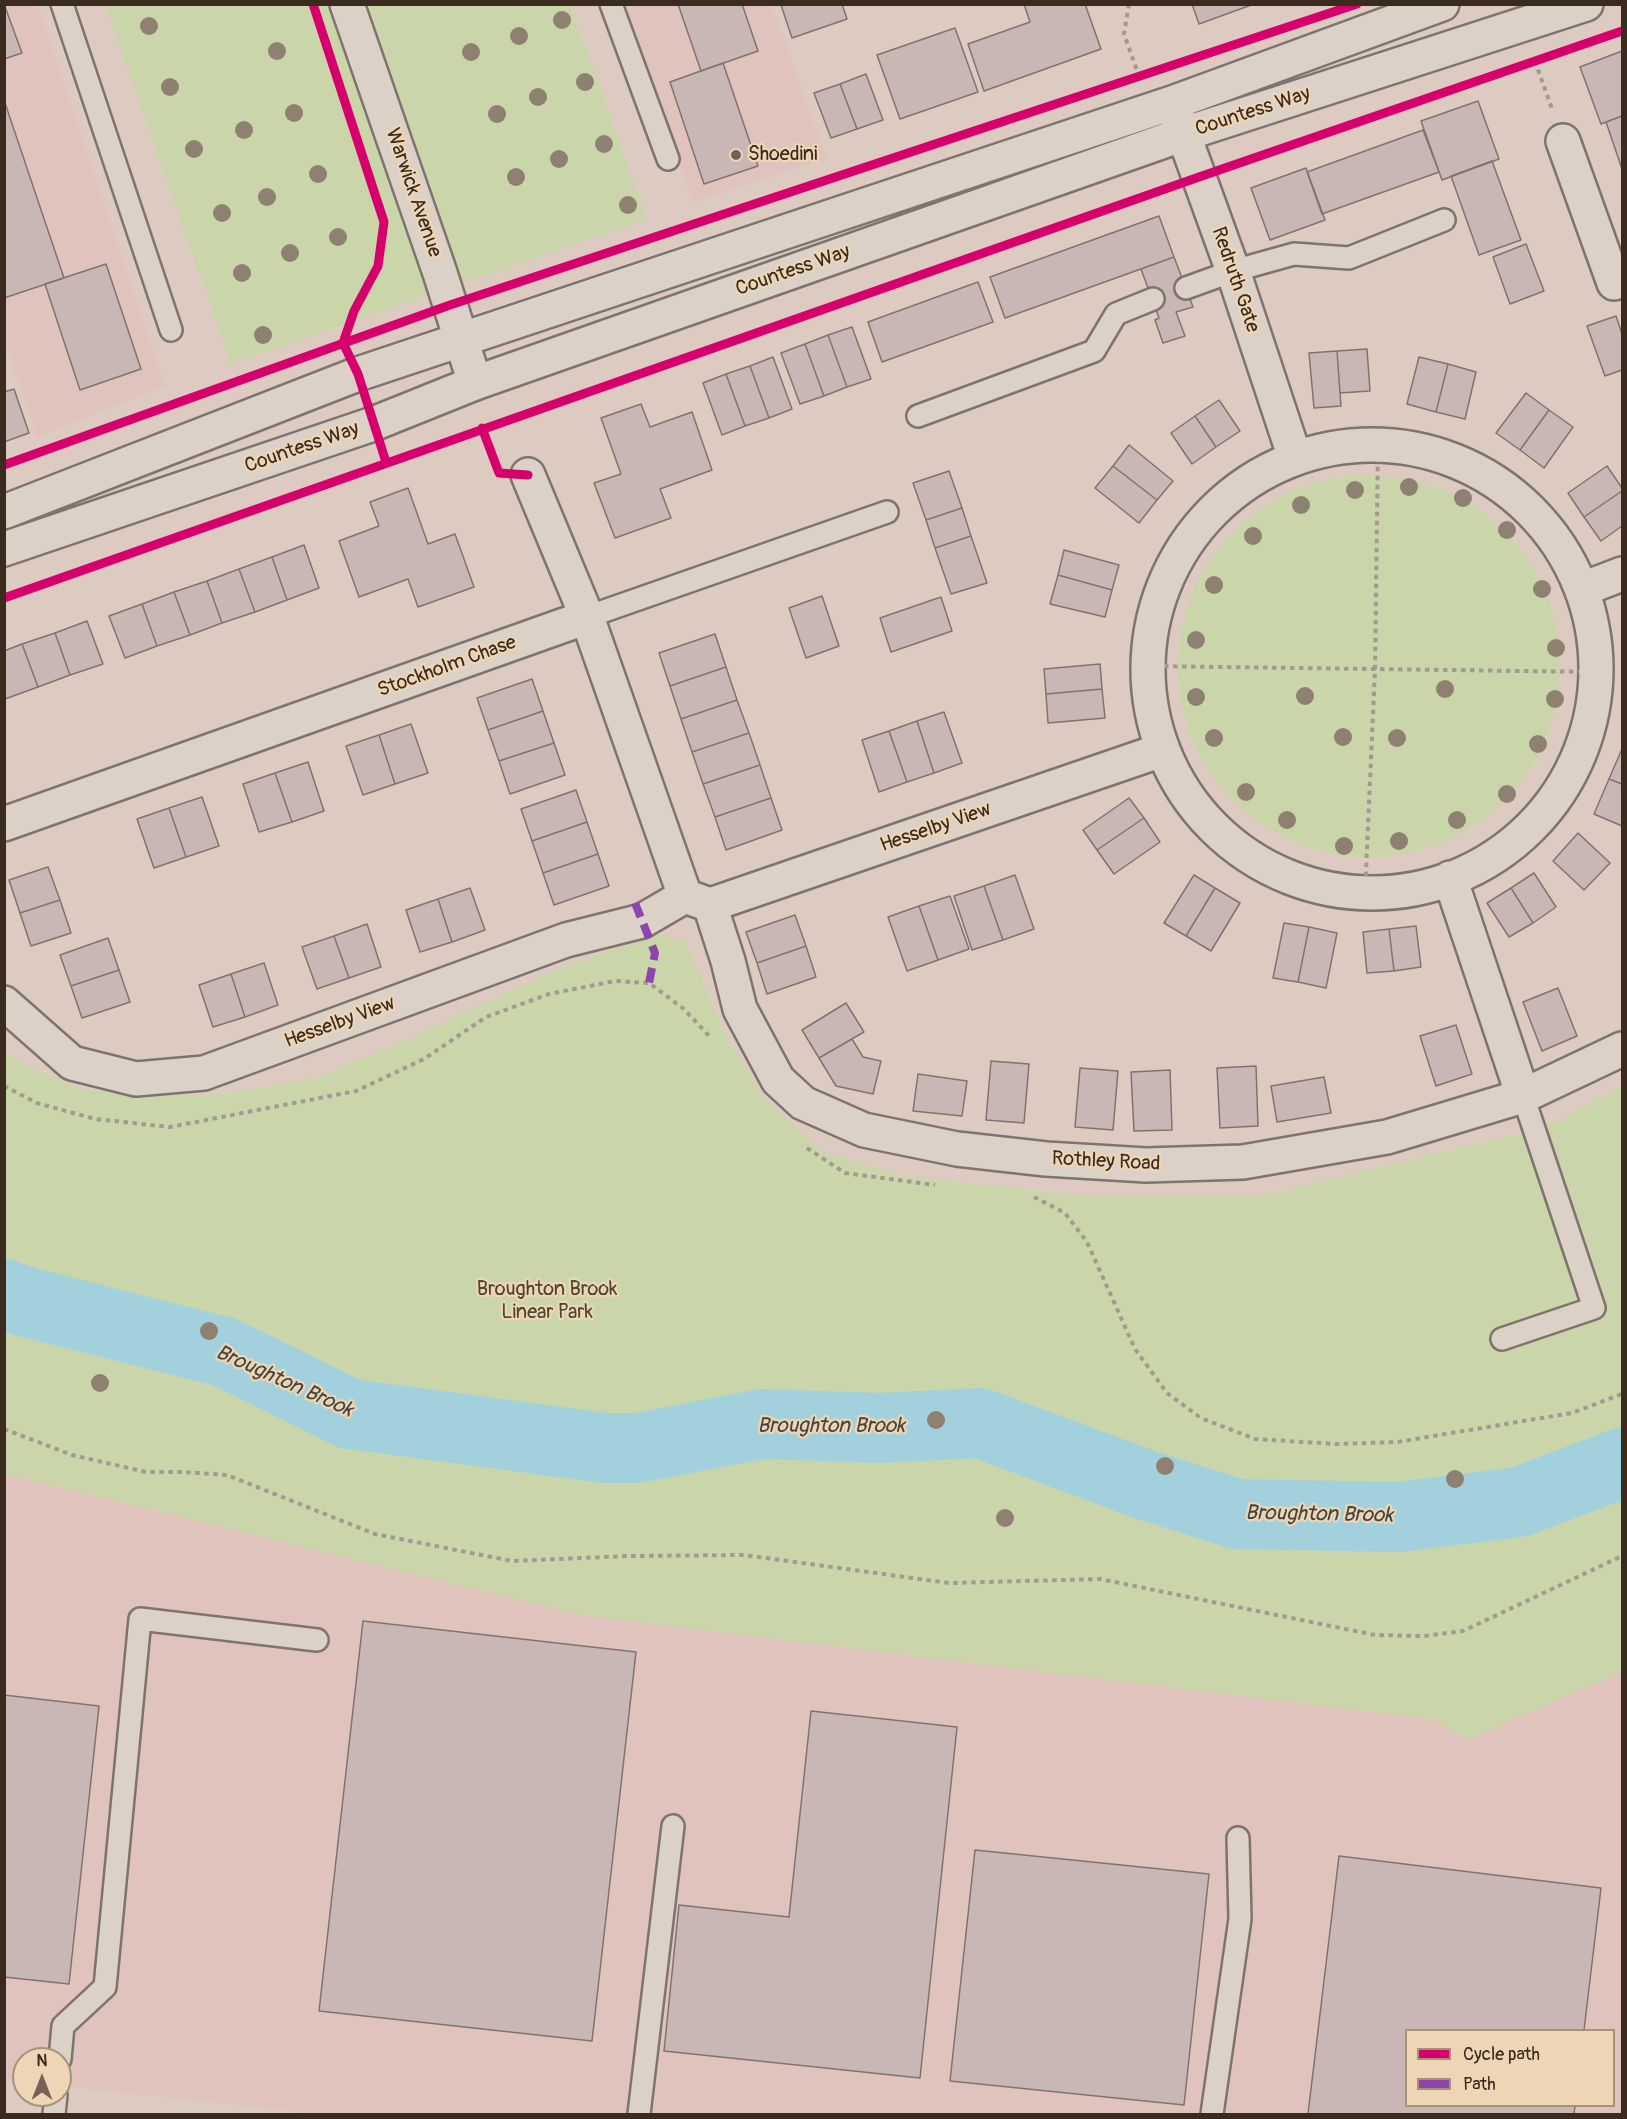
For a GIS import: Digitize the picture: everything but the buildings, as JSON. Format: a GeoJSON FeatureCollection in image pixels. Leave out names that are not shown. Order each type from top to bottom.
{"type":"FeatureCollection","features":[{"type":"Feature","properties":{"kind":"street","name":"Warwick Avenue"},"geometry":{"type":"LineString","coordinates":[[347,4],[440,273],[475,383]]}},
{"type":"Feature","properties":{"kind":"street","name":"Countess Way"},"geometry":{"type":"LineString","coordinates":[[4,512],[358,374],[1172,103],[1442,4]]}},
{"type":"Feature","properties":{"kind":"street","name":"Countess Way"},"geometry":{"type":"LineString","coordinates":[[4,549],[373,424],[475,383],[1184,134],[1586,4]]}},
{"type":"Feature","properties":{"kind":"street","name":"Redruth Gate"},"geometry":{"type":"LineString","coordinates":[[1172,103],[1233,271],[1295,458]]}},
{"type":"Feature","properties":{"kind":"street"},"geometry":{"type":"LineString","coordinates":[[1563,141],[1618,281]]}},
{"type":"Feature","properties":{"kind":"street"},"geometry":{"type":"LineString","coordinates":[[1378,444],[1431,452],[1480,472],[1524,502],[1559,543],[1583,589],[1594,630],[1598,672],[1590,728],[1568,780],[1534,825],[1490,860],[1450,878],[1365,894],[1322,888],[1280,874],[1242,853],[1209,824],[1182,789],[1162,750],[1153,723],[1146,666],[1154,612],[1174,562],[1205,518],[1246,482],[1295,458],[1336,447],[1378,444]]}},
{"type":"Feature","properties":{"kind":"street"},"geometry":{"type":"LineString","coordinates":[[528,476],[587,618],[698,901]]}},
{"type":"Feature","properties":{"kind":"street"},"geometry":{"type":"LineString","coordinates":[[1583,589],[1623,574]]}},
{"type":"Feature","properties":{"kind":"street","name":"Stockholm Chase"},"geometry":{"type":"LineString","coordinates":[[4,824],[587,618]]}},
{"type":"Feature","properties":{"kind":"street","name":"Hesselby View"},"geometry":{"type":"LineString","coordinates":[[4,1003],[72,1063],[136,1079],[204,1073],[566,940],[642,921],[1162,750]]}},
{"type":"Feature","properties":{"kind":"street"},"geometry":{"type":"LineString","coordinates":[[1450,878],[1524,1096]]}},
{"type":"Feature","properties":{"kind":"street","name":"Rothley Road"},"geometry":{"type":"LineString","coordinates":[[698,901],[728,961],[740,1009],[778,1080],[803,1103],[864,1130],[957,1149],[1046,1159],[1146,1165],[1243,1162],[1387,1137],[1524,1096],[1623,1049]]}},
{"type":"Feature","properties":{"kind":"lane"},"geometry":{"type":"LineString","coordinates":[[62,4],[171,330]]}},
{"type":"Feature","properties":{"kind":"lane"},"geometry":{"type":"LineString","coordinates":[[611,4],[668,159]]}},
{"type":"Feature","properties":{"kind":"lane"},"geometry":{"type":"LineString","coordinates":[[1186,288],[1233,271],[1294,254],[1349,258],[1444,220]]}},
{"type":"Feature","properties":{"kind":"lane"},"geometry":{"type":"LineString","coordinates":[[918,416],[1094,351],[1116,314],[1153,299]]}},
{"type":"Feature","properties":{"kind":"lane"},"geometry":{"type":"LineString","coordinates":[[587,618],[887,512]]}},
{"type":"Feature","properties":{"kind":"lane"},"geometry":{"type":"LineString","coordinates":[[1502,1339],[1594,1308],[1524,1096]]}},
{"type":"Feature","properties":{"kind":"lane"},"geometry":{"type":"LineString","coordinates":[[61,2047],[63,2026],[105,1987],[140,1619],[317,1640]]}},
{"type":"Feature","properties":{"kind":"lane"},"geometry":{"type":"LineString","coordinates":[[639,2115],[673,1826]]}},
{"type":"Feature","properties":{"kind":"lane"},"geometry":{"type":"LineString","coordinates":[[1212,2115],[1240,1919],[1238,1838]]}},
{"type":"Feature","properties":{"kind":"path"},"geometry":{"type":"LineString","coordinates":[[1127,80],[1143,75],[1124,34],[1129,4]]}},
{"type":"Feature","properties":{"kind":"path"},"geometry":{"type":"LineString","coordinates":[[1524,65],[1546,58]]}},
{"type":"Feature","properties":{"kind":"path"},"geometry":{"type":"LineString","coordinates":[[1535,61],[1563,141]]}},
{"type":"Feature","properties":{"kind":"path"},"geometry":{"type":"LineString","coordinates":[[1365,894],[1375,669],[1378,444]]}},
{"type":"Feature","properties":{"kind":"path"},"geometry":{"type":"LineString","coordinates":[[1146,666],[1598,672]]}},
{"type":"Feature","properties":{"kind":"path"},"geometry":{"type":"LineString","coordinates":[[4,1086],[37,1103],[95,1119],[170,1127],[356,1091],[424,1059],[486,1017],[549,993],[615,981],[649,983],[684,1009],[716,1044]]}},
{"type":"Feature","properties":{"kind":"path"},"geometry":{"type":"LineString","coordinates":[[802,1145],[845,1173],[908,1183],[939,1185]]}},
{"type":"Feature","properties":{"kind":"path"},"geometry":{"type":"LineString","coordinates":[[1024,1196],[1035,1197],[1065,1213],[1087,1242],[1135,1349],[1167,1393],[1201,1418],[1255,1439],[1336,1444],[1397,1442],[1572,1413],[1623,1394]]}},
{"type":"Feature","properties":{"kind":"path"},"geometry":{"type":"LineString","coordinates":[[4,1429],[72,1455],[146,1472],[227,1475],[375,1534],[512,1561],[628,1556],[744,1555],[949,1583],[1100,1579],[1375,1635],[1424,1636],[1464,1630],[1623,1556]]}},
{"type":"Feature","properties":{"kind":"shaded area"},"geometry":{"type":"Polygon","coordinates":[[[4,5],[38,5],[165,386],[37,437],[5,344],[4,5]]]}},
{"type":"Feature","properties":{"kind":"shaded area"},"geometry":{"type":"Polygon","coordinates":[[[625,5],[772,5],[827,158],[692,203],[625,5]]]}},
{"type":"Feature","properties":{"kind":"shaded area"},"geometry":{"type":"Polygon","coordinates":[[[5,1474],[583,1615],[1436,1720],[1622,1635],[1622,2114],[317,2114],[72,2087],[72,2047],[12,2047],[12,2080],[5,2079],[5,1474]]]}},
{"type":"Feature","properties":{"kind":"green space"},"geometry":{"type":"Polygon","coordinates":[[[105,5],[570,5],[647,219],[231,364],[105,5]]]}},
{"type":"Feature","properties":{"kind":"green space"},"geometry":{"type":"Polygon","coordinates":[[[1369,475],[1406,479],[1442,490],[1475,507],[1504,531],[1528,560],[1545,593],[1556,629],[1560,666],[1556,703],[1545,739],[1528,772],[1504,801],[1475,825],[1442,842],[1406,853],[1369,857],[1332,853],[1296,842],[1263,825],[1234,801],[1210,772],[1193,739],[1182,703],[1178,666],[1182,629],[1193,593],[1210,560],[1234,531],[1263,507],[1296,490],[1332,479],[1369,475]]]}},
{"type":"Feature","properties":{"kind":"green space","name":"Broughton Brook Linear Park"},"geometry":{"type":"Polygon","coordinates":[[[658,934],[685,941],[726,1037],[763,1097],[824,1153],[910,1177],[1080,1195],[1261,1196],[1545,1127],[1622,1086],[1622,1672],[1466,1740],[1436,1720],[583,1615],[5,1474],[5,1050],[22,1064],[82,1089],[148,1097],[228,1094],[319,1077],[390,1047],[551,972],[658,934]]]}},
{"type":"Feature","properties":{"kind":"waterway","name":"Broughton Brook"},"geometry":{"type":"LineString","coordinates":[[4,1294],[26,1302],[224,1352],[350,1414],[605,1448],[637,1448],[762,1424],[881,1428],[980,1423],[1146,1485],[1237,1514],[1398,1517],[1519,1502],[1622,1463]]}},
{"type":"Feature","properties":{"kind":"marked path"},"geometry":{"type":"LineString","coordinates":[[635,903],[655,953],[649,983]]}},
{"type":"Feature","properties":{"kind":"cycle path"},"geometry":{"type":"LineString","coordinates":[[313,4],[384,222],[378,266],[354,311],[343,343],[358,374],[386,462]]}},
{"type":"Feature","properties":{"kind":"cycle path"},"geometry":{"type":"LineString","coordinates":[[4,465],[450,305],[1357,4]]}},
{"type":"Feature","properties":{"kind":"cycle path"},"geometry":{"type":"LineString","coordinates":[[4,598],[1199,177],[1622,31]]}},
{"type":"Feature","properties":{"kind":"cycle path"},"geometry":{"type":"LineString","coordinates":[[482,428],[499,473],[528,475]]}},
{"type":"Feature","properties":{"kind":"place","name":"Shoedini"},"geometry":{"type":"Point","coordinates":[736,155]}}]}
